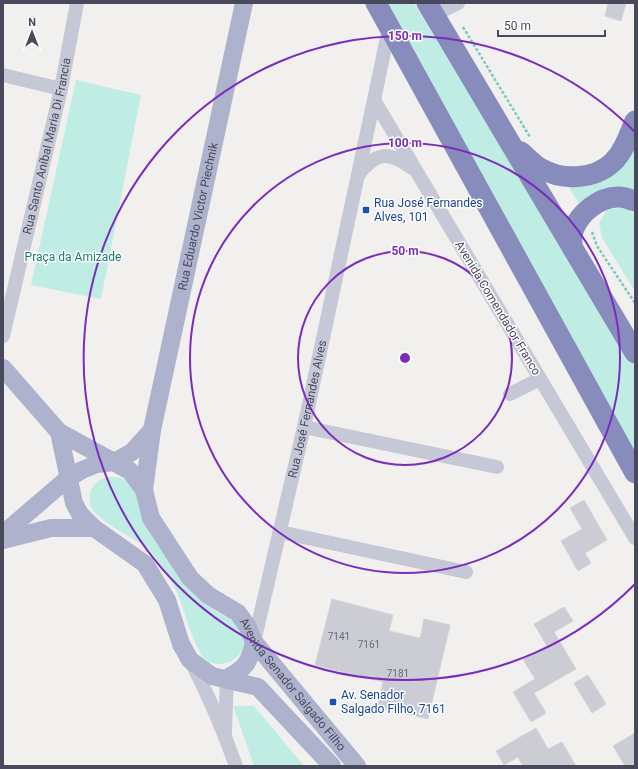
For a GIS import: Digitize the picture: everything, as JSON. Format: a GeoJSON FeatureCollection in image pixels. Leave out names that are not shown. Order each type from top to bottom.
{"type":"FeatureCollection","features":[{"type":"Feature","properties":{"kind":"highway"},"geometry":{"type":"LineString","coordinates":[[376,3],[635,472]]}},
{"type":"Feature","properties":{"kind":"highway"},"geometry":{"type":"LineString","coordinates":[[442,7],[511,144],[572,247],[628,335],[635,353]]}},
{"type":"Feature","properties":{"kind":"highway"},"geometry":{"type":"LineString","coordinates":[[511,144],[540,168],[560,176],[573,177],[588,175],[613,162],[624,146],[635,121]]}},
{"type":"Feature","properties":{"kind":"highway"},"geometry":{"type":"LineString","coordinates":[[572,247],[573,232],[582,216],[592,206],[604,199],[620,197],[635,201]]}},
{"type":"Feature","properties":{"kind":"main road","name":"Rua Eduardo Victor Piechnik"},"geometry":{"type":"LineString","coordinates":[[144,490],[152,430],[244,3]]}},
{"type":"Feature","properties":{"kind":"main road","name":"Avenida Senador Salgado Filho"},"geometry":{"type":"LineString","coordinates":[[3,368],[59,432],[130,471],[144,490],[151,518],[190,578],[208,595],[238,613],[248,627],[254,642],[357,766]]}},
{"type":"Feature","properties":{"kind":"main road"},"geometry":{"type":"LineString","coordinates":[[3,534],[68,479],[82,470],[97,464],[114,462],[132,452],[152,430]]}},
{"type":"Feature","properties":{"kind":"main road"},"geometry":{"type":"LineString","coordinates":[[59,432],[68,479]]}},
{"type":"Feature","properties":{"kind":"main road","name":"Avenida Senador Salgado Filho"},"geometry":{"type":"LineString","coordinates":[[68,479],[74,503],[80,514],[94,528],[145,564],[167,600],[181,644],[190,660],[212,676],[227,678],[258,687],[332,766]]}},
{"type":"Feature","properties":{"kind":"main road"},"geometry":{"type":"LineString","coordinates":[[3,540],[51,528],[94,528]]}},
{"type":"Feature","properties":{"kind":"main road"},"geometry":{"type":"LineString","coordinates":[[227,678],[241,671],[250,658],[254,642]]}},
{"type":"Feature","properties":{"kind":"street","name":"Rua Santo Aníbal Maria Di Francia"},"geometry":{"type":"LineString","coordinates":[[3,336],[61,89],[77,3]]}},
{"type":"Feature","properties":{"kind":"street"},"geometry":{"type":"LineString","coordinates":[[374,100],[389,28]]}},
{"type":"Feature","properties":{"kind":"street"},"geometry":{"type":"LineString","coordinates":[[3,75],[61,89]]}},
{"type":"Feature","properties":{"kind":"street","name":"Avenida Comendador Franco"},"geometry":{"type":"LineString","coordinates":[[374,100],[635,538]]}},
{"type":"Feature","properties":{"kind":"street","name":"Rua José Fernandes Alves"},"geometry":{"type":"LineString","coordinates":[[254,642],[304,427],[374,100]]}},
{"type":"Feature","properties":{"kind":"street"},"geometry":{"type":"LineString","coordinates":[[358,175],[367,163],[376,158],[389,156],[396,158],[416,171]]}},
{"type":"Feature","properties":{"kind":"street"},"geometry":{"type":"LineString","coordinates":[[510,394],[540,379]]}},
{"type":"Feature","properties":{"kind":"street"},"geometry":{"type":"LineString","coordinates":[[304,427],[497,467]]}},
{"type":"Feature","properties":{"kind":"street"},"geometry":{"type":"LineString","coordinates":[[280,532],[466,572]]}},
{"type":"Feature","properties":{"kind":"street","name":"Avenida Senador Salgado Filho"},"geometry":{"type":"LineString","coordinates":[[190,660],[205,689],[236,766]]}},
{"type":"Feature","properties":{"kind":"street","name":"Avenida Senador Salgado Filho"},"geometry":{"type":"LineString","coordinates":[[225,736],[227,678]]}},
{"type":"Feature","properties":{"kind":"path"},"geometry":{"type":"LineString","coordinates":[[442,7],[533,142]]}},
{"type":"Feature","properties":{"kind":"path"},"geometry":{"type":"LineString","coordinates":[[590,227],[597,246],[635,303]]}},
{"type":"Feature","properties":{"kind":"green space"},"geometry":{"type":"Polygon","coordinates":[[[386,3],[414,3],[635,368],[635,458],[386,3]]]}},
{"type":"Feature","properties":{"kind":"green space","name":"Praça da Amizade"},"geometry":{"type":"Polygon","coordinates":[[[76,80],[141,95],[101,299],[31,285],[76,80]]]}},
{"type":"Feature","properties":{"kind":"green space"},"geometry":{"type":"Polygon","coordinates":[[[635,144],[635,193],[581,206],[565,182],[635,144]]]}},
{"type":"Feature","properties":{"kind":"green space"},"geometry":{"type":"Polygon","coordinates":[[[622,207],[635,214],[635,291],[602,238],[599,223],[607,210],[622,207]]]}},
{"type":"Feature","properties":{"kind":"green space"},"geometry":{"type":"Polygon","coordinates":[[[107,477],[127,480],[133,485],[137,491],[140,509],[149,531],[166,556],[200,598],[217,612],[240,626],[244,633],[245,642],[240,654],[233,660],[226,663],[215,664],[205,659],[193,639],[175,588],[153,554],[147,548],[106,522],[92,510],[90,501],[91,490],[94,485],[107,477]]]}},
{"type":"Feature","properties":{"kind":"green space"},"geometry":{"type":"Polygon","coordinates":[[[233,706],[254,706],[304,766],[254,766],[233,706]]]}},
{"type":"Feature","properties":{"kind":"building"},"geometry":{"type":"Polygon","coordinates":[[[608,3],[626,3],[621,21],[605,16],[608,3]]]}},
{"type":"Feature","properties":{"kind":"building"},"geometry":{"type":"Polygon","coordinates":[[[584,500],[607,540],[585,553],[591,563],[578,571],[561,541],[582,529],[570,508],[584,500]]]}},
{"type":"Feature","properties":{"kind":"building"},"geometry":{"type":"Polygon","coordinates":[[[332,599],[393,615],[389,631],[420,638],[424,619],[450,625],[428,719],[377,707],[383,682],[315,665],[332,599]]]}},
{"type":"Feature","properties":{"kind":"building"},"geometry":{"type":"Polygon","coordinates":[[[564,607],[573,621],[554,632],[576,669],[534,693],[546,713],[531,722],[513,692],[535,679],[523,659],[547,646],[534,624],[564,607]]]}},
{"type":"Feature","properties":{"kind":"building"},"geometry":{"type":"Polygon","coordinates":[[[588,675],[606,704],[592,713],[574,683],[588,675]]]}},
{"type":"Feature","properties":{"kind":"building"},"geometry":{"type":"Polygon","coordinates":[[[536,728],[548,749],[562,742],[576,766],[523,766],[518,757],[504,765],[496,751],[536,728]]]}},
{"type":"Feature","properties":{"kind":"building"},"geometry":{"type":"Polygon","coordinates":[[[635,733],[635,766],[625,766],[613,746],[635,733]]]}},
{"type":"Feature","properties":{"kind":"place","name":"Rua José Fernandes Alves, 101"},"geometry":{"type":"Point","coordinates":[366,210]}},
{"type":"Feature","properties":{"kind":"place","name":"Av. Senador Salgado Filho, 7161"},"geometry":{"type":"Point","coordinates":[333,702]}}]}
